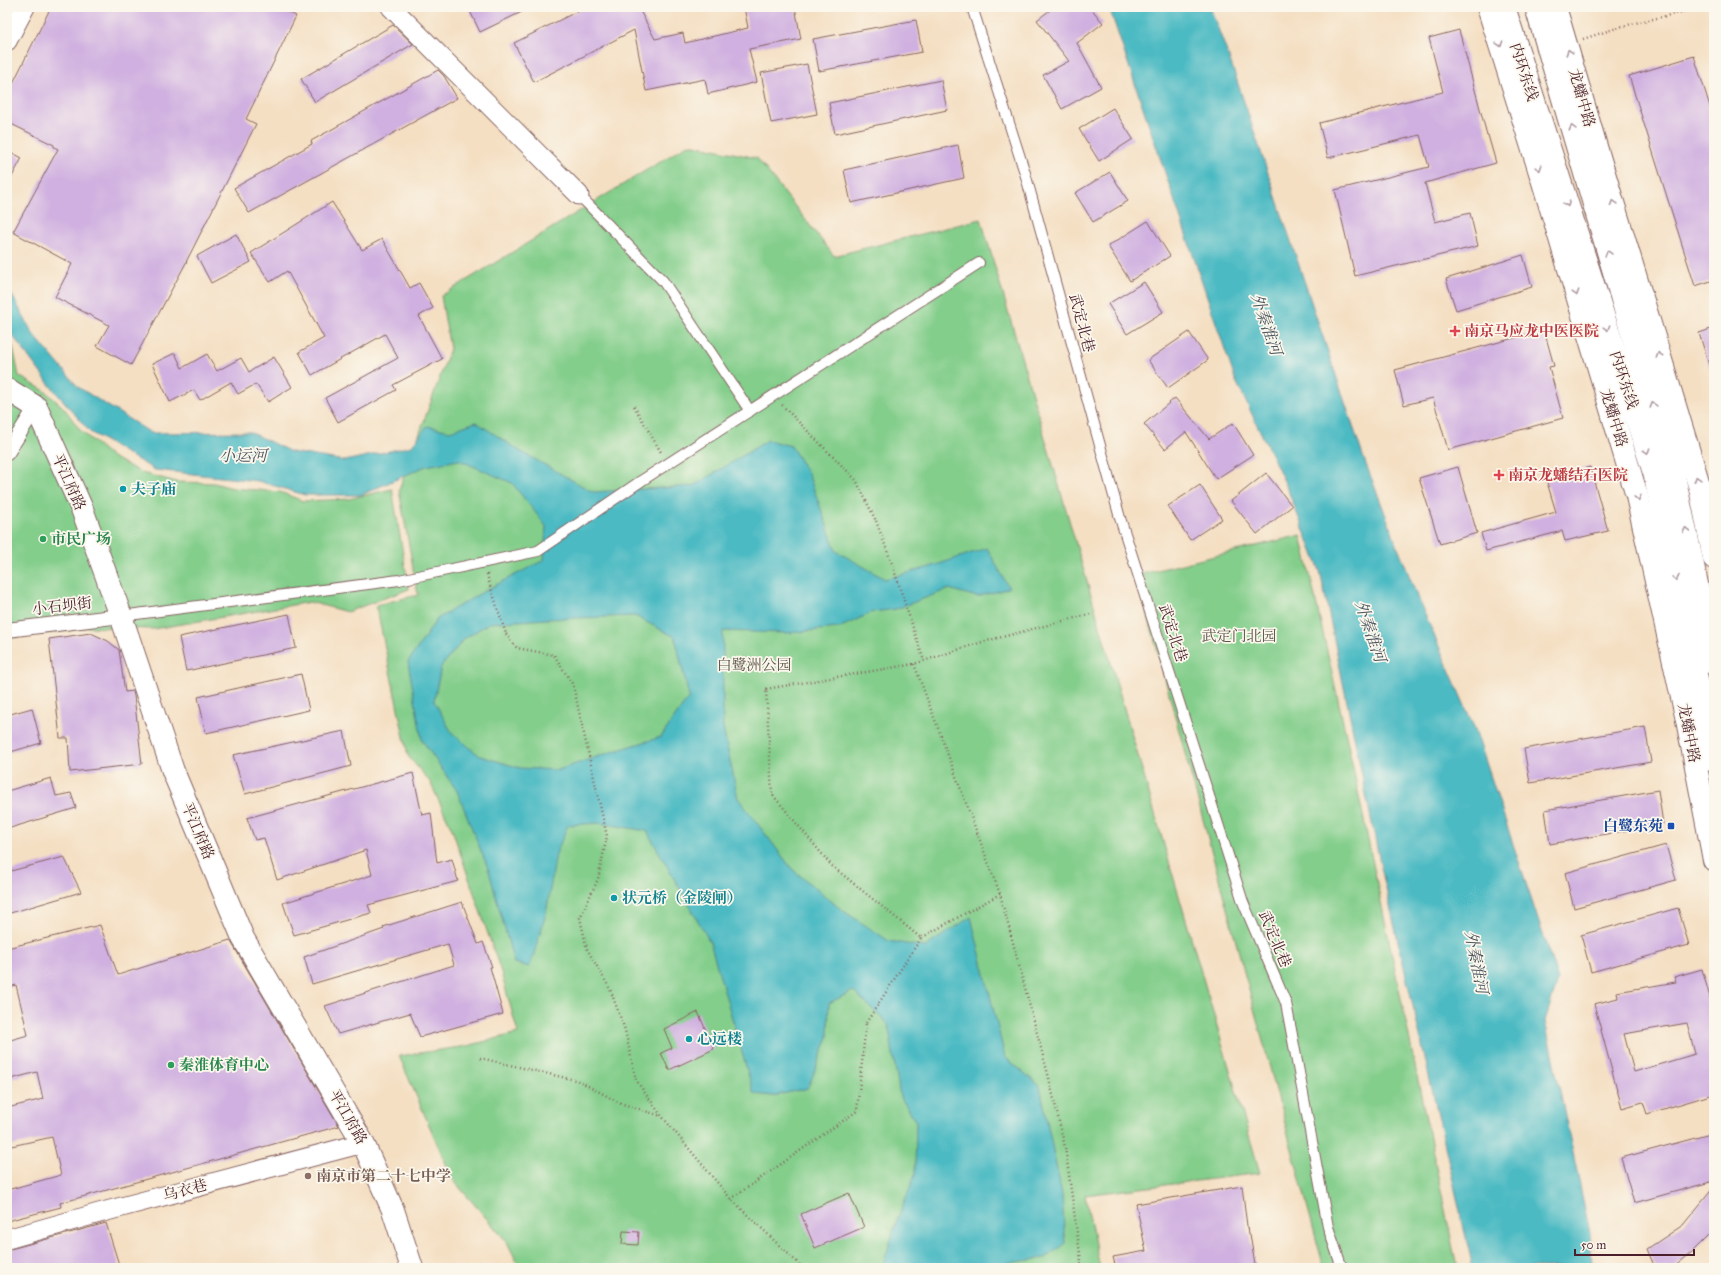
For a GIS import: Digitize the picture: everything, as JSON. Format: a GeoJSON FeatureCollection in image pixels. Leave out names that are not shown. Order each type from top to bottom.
{"type":"FeatureCollection","features":[{"type":"Feature","properties":{"kind":"main road","name":"龙蟠中路"},"geometry":{"type":"LineString","coordinates":[[1488,7],[1543,182],[1637,496],[1687,720],[1714,860]]}},
{"type":"Feature","properties":{"kind":"main road","name":"内环东线"},"geometry":{"type":"LineString","coordinates":[[1504,7],[1655,476],[1714,761]]}},
{"type":"Feature","properties":{"kind":"main road","name":"内环东线"},"geometry":{"type":"LineString","coordinates":[[1536,7],[1674,476],[1714,664]]}},
{"type":"Feature","properties":{"kind":"main road","name":"龙蟠中路"},"geometry":{"type":"LineString","coordinates":[[1555,7],[1700,488],[1714,558]]}},
{"type":"Feature","properties":{"kind":"main road"},"geometry":{"type":"LineString","coordinates":[[7,389],[36,407]]}},
{"type":"Feature","properties":{"kind":"main road","name":"平江府路"},"geometry":{"type":"LineString","coordinates":[[36,407],[82,509],[121,616],[172,772],[243,938],[364,1143],[394,1210],[412,1268]]}},
{"type":"Feature","properties":{"kind":"street"},"geometry":{"type":"LineString","coordinates":[[7,40],[25,7]]}},
{"type":"Feature","properties":{"kind":"street"},"geometry":{"type":"LineString","coordinates":[[391,7],[579,195]]}},
{"type":"Feature","properties":{"kind":"street"},"geometry":{"type":"LineString","coordinates":[[7,453],[36,407]]}},
{"type":"Feature","properties":{"kind":"street","name":"小石坝街"},"geometry":{"type":"LineString","coordinates":[[7,630],[121,616]]}},
{"type":"Feature","properties":{"kind":"street","name":"乌衣巷"},"geometry":{"type":"LineString","coordinates":[[7,1239],[99,1213],[364,1143]]}},
{"type":"Feature","properties":{"kind":"lane","name":"武定北巷"},"geometry":{"type":"LineString","coordinates":[[972,7],[1024,174],[1120,518],[1243,902],[1286,1003],[1328,1228],[1342,1268]]}},
{"type":"Feature","properties":{"kind":"lane"},"geometry":{"type":"LineString","coordinates":[[579,195],[663,281],[750,411]]}},
{"type":"Feature","properties":{"kind":"lane"},"geometry":{"type":"LineString","coordinates":[[121,616],[399,580],[538,551],[668,463],[979,263]]}},
{"type":"Feature","properties":{"kind":"path"},"geometry":{"type":"LineString","coordinates":[[1566,44],[1623,26],[1704,7]]}},
{"type":"Feature","properties":{"kind":"path"},"geometry":{"type":"LineString","coordinates":[[773,396],[856,480],[876,520],[924,661]]}},
{"type":"Feature","properties":{"kind":"path"},"geometry":{"type":"LineString","coordinates":[[634,406],[668,463]]}},
{"type":"Feature","properties":{"kind":"path"},"geometry":{"type":"LineString","coordinates":[[489,582],[506,634],[517,648],[554,655],[574,685],[606,836],[598,879],[580,918],[588,949],[610,988],[625,1030],[636,1080],[661,1116],[731,1199],[803,1268]]}},
{"type":"Feature","properties":{"kind":"path"},"geometry":{"type":"LineString","coordinates":[[921,938],[832,866],[772,794],[766,690],[914,664],[979,643],[1090,614]]}},
{"type":"Feature","properties":{"kind":"path"},"geometry":{"type":"LineString","coordinates":[[914,664],[1000,894],[1049,1078],[1065,1147],[1082,1268]]}},
{"type":"Feature","properties":{"kind":"path"},"geometry":{"type":"LineString","coordinates":[[731,1199],[857,1111],[866,1023],[921,938],[1000,894]]}},
{"type":"Feature","properties":{"kind":"path"},"geometry":{"type":"LineString","coordinates":[[480,1058],[579,1081],[620,1102],[661,1116]]}},
{"type":"Feature","properties":{"kind":"green space","name":"白鹭洲公园"},"geometry":{"type":"Polygon","coordinates":[[[689,144],[757,158],[834,256],[981,219],[1260,1173],[1085,1195],[1100,1268],[520,1268],[507,1242],[453,1180],[399,1056],[467,1046],[518,1033],[500,969],[452,829],[430,782],[408,756],[376,605],[418,595],[399,490],[450,349],[441,296],[689,144]]]}},
{"type":"Feature","properties":{"kind":"green space","name":"夫子庙"},"geometry":{"type":"Polygon","coordinates":[[[7,339],[13,347],[19,376],[45,391],[64,408],[80,430],[112,457],[142,473],[177,482],[214,483],[233,488],[280,492],[303,501],[348,499],[392,489],[409,589],[347,612],[310,602],[153,629],[89,627],[7,638],[7,339]]]}},
{"type":"Feature","properties":{"kind":"green space","name":"武定门北园"},"geometry":{"type":"Polygon","coordinates":[[[1301,535],[1350,753],[1457,1268],[1324,1268],[1137,575],[1301,535]]]}},
{"type":"Feature","properties":{"kind":"water","name":"外秦淮河"},"geometry":{"type":"Polygon","coordinates":[[[1109,7],[1210,7],[1231,63],[1364,459],[1417,596],[1475,729],[1558,980],[1545,1021],[1590,1233],[1592,1268],[1473,1268],[1381,867],[1320,571],[1285,483],[1235,379],[1109,7]]]}},
{"type":"Feature","properties":{"kind":"water","name":"小运河"},"geometry":{"type":"Polygon","coordinates":[[[7,286],[33,334],[78,387],[151,433],[250,432],[291,452],[345,461],[412,446],[427,426],[450,431],[476,422],[520,451],[593,492],[693,486],[768,440],[791,446],[808,473],[836,551],[885,579],[930,567],[987,548],[1009,588],[977,597],[949,589],[896,609],[873,612],[839,628],[786,633],[723,631],[723,728],[738,798],[792,869],[842,910],[889,941],[925,947],[971,917],[1005,1057],[1040,1086],[1062,1194],[1065,1244],[1045,1258],[980,1267],[882,1268],[896,1223],[915,1175],[916,1122],[900,1096],[888,1024],[853,991],[829,1003],[828,1037],[808,1088],[773,1096],[754,1094],[710,942],[647,831],[599,823],[568,825],[556,854],[546,914],[530,967],[514,963],[489,871],[457,791],[422,740],[408,662],[437,619],[486,590],[544,560],[546,526],[512,483],[459,460],[426,466],[361,495],[305,495],[258,481],[155,470],[90,432],[49,384],[7,328],[7,286]],[[635,616],[546,619],[489,623],[464,639],[441,667],[434,701],[452,733],[480,756],[520,768],[558,770],[661,737],[689,697],[675,637],[635,616]]]}},
{"type":"Feature","properties":{"kind":"building"},"geometry":{"type":"Polygon","coordinates":[[[51,7],[278,7],[296,16],[246,119],[256,124],[186,262],[187,261],[131,365],[97,346],[109,325],[55,297],[72,264],[13,232],[58,149],[54,147],[54,145],[7,122],[7,95],[51,7]]]}},
{"type":"Feature","properties":{"kind":"building"},"geometry":{"type":"Polygon","coordinates":[[[468,7],[532,7],[480,32],[468,7]]]}},
{"type":"Feature","properties":{"kind":"building"},"geometry":{"type":"Polygon","coordinates":[[[586,7],[638,7],[655,39],[683,33],[685,43],[748,28],[744,7],[795,7],[801,39],[749,49],[757,82],[708,94],[705,79],[646,91],[634,30],[534,82],[514,43],[586,7]]]}},
{"type":"Feature","properties":{"kind":"building"},"geometry":{"type":"Polygon","coordinates":[[[1054,7],[1090,7],[1103,23],[1077,43],[1101,87],[1062,109],[1043,75],[1069,61],[1037,20],[1054,7]]]}},
{"type":"Feature","properties":{"kind":"building"},"geometry":{"type":"Polygon","coordinates":[[[916,20],[922,52],[819,71],[813,39],[916,20]]]}},
{"type":"Feature","properties":{"kind":"building"},"geometry":{"type":"Polygon","coordinates":[[[393,25],[413,44],[315,102],[301,79],[393,25]]]}},
{"type":"Feature","properties":{"kind":"building"},"geometry":{"type":"Polygon","coordinates":[[[1459,30],[1496,163],[1425,183],[1435,222],[1470,213],[1478,246],[1355,276],[1335,190],[1429,167],[1420,135],[1328,158],[1319,123],[1443,92],[1429,38],[1459,30]]]}},
{"type":"Feature","properties":{"kind":"building"},"geometry":{"type":"Polygon","coordinates":[[[1694,56],[1714,119],[1714,280],[1695,286],[1629,76],[1694,56]]]}},
{"type":"Feature","properties":{"kind":"building"},"geometry":{"type":"Polygon","coordinates":[[[807,64],[817,114],[771,123],[761,73],[807,64]]]}},
{"type":"Feature","properties":{"kind":"building"},"geometry":{"type":"Polygon","coordinates":[[[438,70],[444,76],[457,98],[249,213],[234,188],[312,144],[311,141],[438,70]]]}},
{"type":"Feature","properties":{"kind":"building"},"geometry":{"type":"Polygon","coordinates":[[[941,80],[947,110],[835,134],[829,103],[941,80]]]}},
{"type":"Feature","properties":{"kind":"building"},"geometry":{"type":"Polygon","coordinates":[[[1113,108],[1133,139],[1099,161],[1079,129],[1113,108]]]}},
{"type":"Feature","properties":{"kind":"building"},"geometry":{"type":"Polygon","coordinates":[[[958,145],[964,178],[851,203],[844,170],[958,145]]]}},
{"type":"Feature","properties":{"kind":"building"},"geometry":{"type":"Polygon","coordinates":[[[7,150],[22,158],[7,186],[7,150]]]}},
{"type":"Feature","properties":{"kind":"building"},"geometry":{"type":"Polygon","coordinates":[[[1110,172],[1128,201],[1093,222],[1075,193],[1110,172]]]}},
{"type":"Feature","properties":{"kind":"building"},"geometry":{"type":"Polygon","coordinates":[[[332,202],[362,250],[382,239],[410,288],[419,283],[433,308],[419,316],[442,359],[393,385],[396,390],[338,422],[325,398],[398,358],[385,334],[312,375],[299,352],[324,338],[287,271],[270,282],[251,253],[332,202]]]}},
{"type":"Feature","properties":{"kind":"building"},"geometry":{"type":"Polygon","coordinates":[[[1148,221],[1170,256],[1130,281],[1108,246],[1148,221]]]}},
{"type":"Feature","properties":{"kind":"building"},"geometry":{"type":"Polygon","coordinates":[[[236,234],[251,262],[211,283],[197,256],[236,234]]]}},
{"type":"Feature","properties":{"kind":"building"},"geometry":{"type":"Polygon","coordinates":[[[1523,255],[1532,287],[1456,310],[1446,279],[1523,255]]]}},
{"type":"Feature","properties":{"kind":"building"},"geometry":{"type":"Polygon","coordinates":[[[1144,282],[1163,312],[1127,334],[1108,304],[1144,282]]]}},
{"type":"Feature","properties":{"kind":"building"},"geometry":{"type":"Polygon","coordinates":[[[1714,328],[1714,371],[1711,371],[1699,333],[1714,328]]]}},
{"type":"Feature","properties":{"kind":"building"},"geometry":{"type":"Polygon","coordinates":[[[1544,330],[1554,366],[1549,367],[1563,418],[1448,450],[1433,398],[1404,405],[1395,370],[1544,330]]]}},
{"type":"Feature","properties":{"kind":"building"},"geometry":{"type":"Polygon","coordinates":[[[1189,332],[1208,360],[1168,388],[1148,360],[1189,332]]]}},
{"type":"Feature","properties":{"kind":"building"},"geometry":{"type":"Polygon","coordinates":[[[175,353],[182,368],[207,354],[217,371],[241,358],[249,372],[274,357],[292,387],[268,402],[256,384],[238,394],[231,382],[200,400],[194,390],[170,402],[152,364],[175,353]]]}},
{"type":"Feature","properties":{"kind":"building"},"geometry":{"type":"Polygon","coordinates":[[[1175,398],[1209,439],[1233,423],[1253,455],[1216,479],[1186,432],[1165,449],[1144,424],[1175,398]]]}},
{"type":"Feature","properties":{"kind":"building"},"geometry":{"type":"Polygon","coordinates":[[[1458,467],[1477,533],[1440,544],[1419,478],[1458,467]]]}},
{"type":"Feature","properties":{"kind":"building"},"geometry":{"type":"Polygon","coordinates":[[[1590,467],[1608,531],[1565,541],[1562,531],[1486,551],[1481,533],[1556,512],[1546,479],[1590,467]]]}},
{"type":"Feature","properties":{"kind":"building"},"geometry":{"type":"Polygon","coordinates":[[[1266,473],[1292,506],[1257,534],[1231,501],[1266,473]]]}},
{"type":"Feature","properties":{"kind":"building"},"geometry":{"type":"Polygon","coordinates":[[[1200,485],[1222,519],[1190,540],[1168,506],[1200,485]]]}},
{"type":"Feature","properties":{"kind":"building"},"geometry":{"type":"Polygon","coordinates":[[[289,614],[296,648],[186,671],[179,637],[289,614]]]}},
{"type":"Feature","properties":{"kind":"building"},"geometry":{"type":"Polygon","coordinates":[[[91,633],[108,641],[119,650],[125,692],[133,691],[142,764],[70,772],[68,738],[60,738],[49,639],[91,633]]]}},
{"type":"Feature","properties":{"kind":"building"},"geometry":{"type":"Polygon","coordinates":[[[301,674],[309,710],[206,733],[198,697],[301,674]]]}},
{"type":"Feature","properties":{"kind":"building"},"geometry":{"type":"Polygon","coordinates":[[[32,708],[41,743],[7,753],[7,715],[32,708]]]}},
{"type":"Feature","properties":{"kind":"building"},"geometry":{"type":"Polygon","coordinates":[[[1645,727],[1651,762],[1530,783],[1524,749],[1645,727]]]}},
{"type":"Feature","properties":{"kind":"building"},"geometry":{"type":"Polygon","coordinates":[[[344,731],[351,766],[245,794],[233,755],[344,731]]]}},
{"type":"Feature","properties":{"kind":"building"},"geometry":{"type":"Polygon","coordinates":[[[413,773],[422,815],[431,813],[437,863],[452,859],[458,881],[368,905],[371,913],[294,935],[283,903],[372,875],[366,850],[277,880],[264,838],[255,840],[247,818],[413,773]]]}},
{"type":"Feature","properties":{"kind":"building"},"geometry":{"type":"Polygon","coordinates":[[[51,778],[56,796],[71,793],[76,808],[7,829],[7,791],[51,778]]]}},
{"type":"Feature","properties":{"kind":"building"},"geometry":{"type":"Polygon","coordinates":[[[1658,790],[1663,824],[1550,844],[1545,810],[1658,790]]]}},
{"type":"Feature","properties":{"kind":"building"},"geometry":{"type":"Polygon","coordinates":[[[1666,845],[1676,880],[1574,908],[1565,873],[1666,845]]]}},
{"type":"Feature","properties":{"kind":"building"},"geometry":{"type":"Polygon","coordinates":[[[64,857],[81,892],[7,914],[7,872],[64,857]]]}},
{"type":"Feature","properties":{"kind":"building"},"geometry":{"type":"Polygon","coordinates":[[[462,902],[478,944],[483,942],[492,967],[490,967],[503,1014],[420,1037],[410,1013],[338,1034],[325,1006],[454,965],[448,944],[312,984],[304,957],[384,929],[383,927],[462,902]]]}},
{"type":"Feature","properties":{"kind":"building"},"geometry":{"type":"Polygon","coordinates":[[[1678,908],[1689,945],[1591,972],[1581,935],[1678,908]]]}},
{"type":"Feature","properties":{"kind":"building","name":"秦淮体育中心"},"geometry":{"type":"Polygon","coordinates":[[[100,925],[118,975],[230,940],[339,1126],[60,1203],[61,1207],[7,1221],[7,1190],[61,1175],[52,1137],[7,1147],[7,1108],[43,1099],[37,1072],[7,1080],[7,1041],[28,1035],[16,985],[7,988],[7,948],[100,925]]]}},
{"type":"Feature","properties":{"kind":"building"},"geometry":{"type":"Polygon","coordinates":[[[1702,969],[1714,1012],[1714,1094],[1647,1114],[1643,1102],[1622,1108],[1594,1004],[1618,998],[1617,992],[1676,982],[1674,977],[1702,969]],[[1687,1023],[1624,1034],[1634,1072],[1695,1054],[1687,1023]]]}},
{"type":"Feature","properties":{"kind":"building","name":"心远楼"},"geometry":{"type":"Polygon","coordinates":[[[698,1012],[714,1049],[669,1070],[661,1053],[672,1048],[664,1029],[698,1012]]]}},
{"type":"Feature","properties":{"kind":"building"},"geometry":{"type":"Polygon","coordinates":[[[1714,1133],[1714,1181],[1634,1203],[1621,1158],[1714,1133]]]}},
{"type":"Feature","properties":{"kind":"building"},"geometry":{"type":"Polygon","coordinates":[[[1242,1186],[1248,1234],[1250,1234],[1255,1265],[1240,1268],[1116,1268],[1113,1257],[1146,1251],[1136,1204],[1242,1186]]]}},
{"type":"Feature","properties":{"kind":"building"},"geometry":{"type":"Polygon","coordinates":[[[1714,1187],[1714,1230],[1673,1268],[1655,1268],[1647,1249],[1683,1225],[1714,1187]]]}},
{"type":"Feature","properties":{"kind":"building"},"geometry":{"type":"Polygon","coordinates":[[[849,1193],[864,1227],[815,1248],[801,1214],[849,1193]]]}},
{"type":"Feature","properties":{"kind":"building"},"geometry":{"type":"Polygon","coordinates":[[[106,1223],[120,1268],[7,1268],[7,1250],[106,1223]]]}},
{"type":"Feature","properties":{"kind":"building"},"geometry":{"type":"Polygon","coordinates":[[[623,1231],[639,1232],[638,1245],[622,1244],[623,1231]]]}},
{"type":"Feature","properties":{"kind":"place","name":"南京马应龙中医医院"},"geometry":{"type":"Point","coordinates":[1455,331]}},
{"type":"Feature","properties":{"kind":"place","name":"南京龙蟠结石医院"},"geometry":{"type":"Point","coordinates":[1499,475]}},
{"type":"Feature","properties":{"kind":"place","name":"夫子庙"},"geometry":{"type":"Point","coordinates":[123,489]}},
{"type":"Feature","properties":{"kind":"place","name":"市民广场"},"geometry":{"type":"Point","coordinates":[43,539]}},
{"type":"Feature","properties":{"kind":"place","name":"白鹭东苑"},"geometry":{"type":"Point","coordinates":[1671,826]}},
{"type":"Feature","properties":{"kind":"place","name":"状元桥（金陵闸）"},"geometry":{"type":"Point","coordinates":[614,898]}},
{"type":"Feature","properties":{"kind":"place","name":"心远楼"},"geometry":{"type":"Point","coordinates":[689,1039]}},
{"type":"Feature","properties":{"kind":"place","name":"秦淮体育中心"},"geometry":{"type":"Point","coordinates":[171,1065]}},
{"type":"Feature","properties":{"kind":"place","name":"南京市第二十七中学"},"geometry":{"type":"Point","coordinates":[308,1176]}}]}
